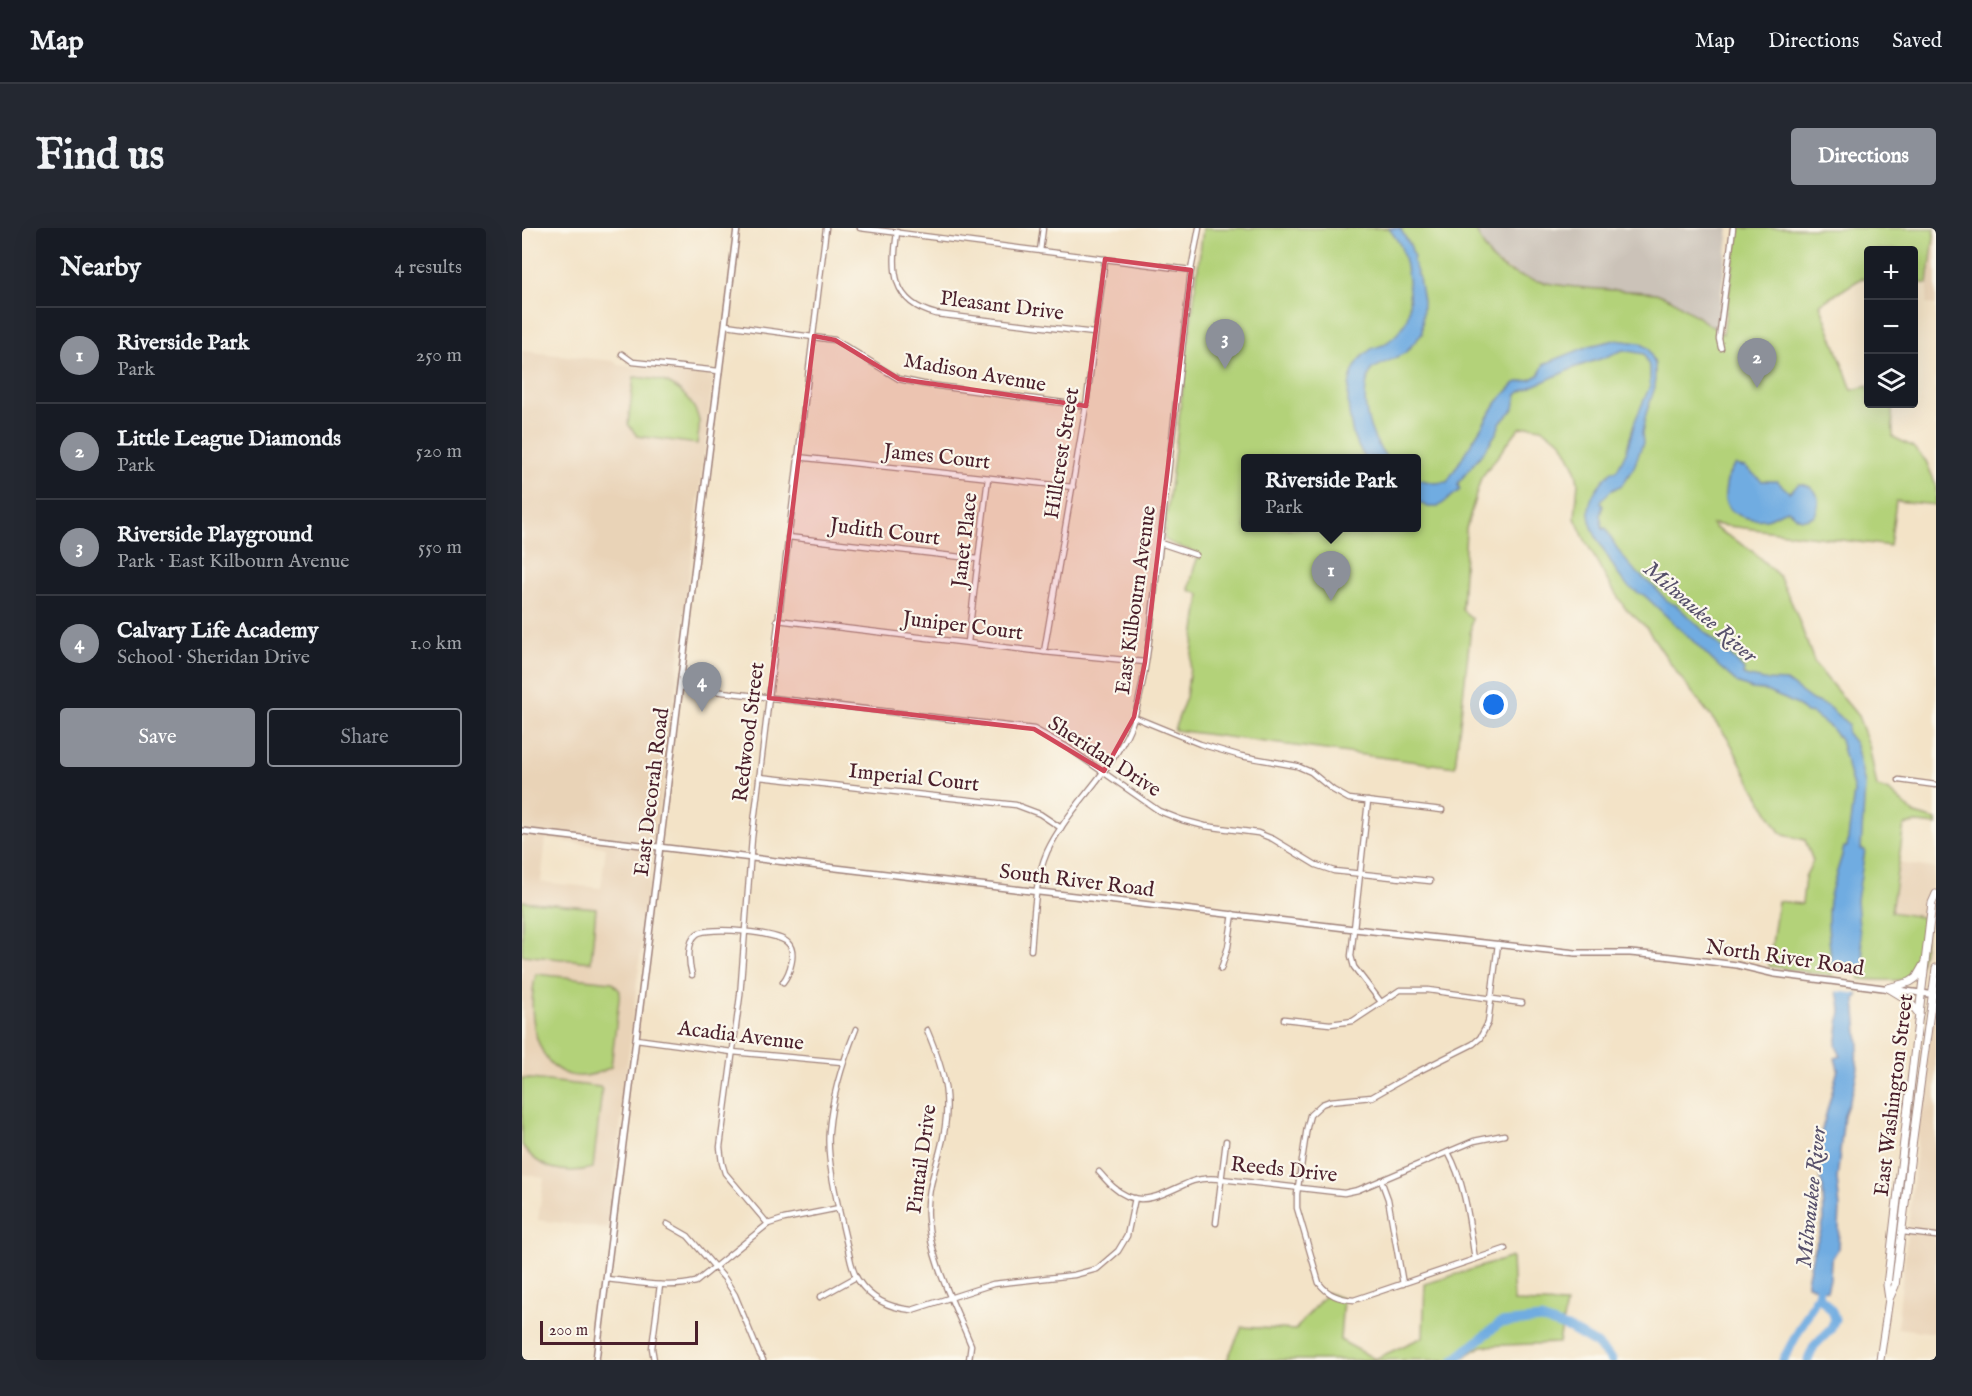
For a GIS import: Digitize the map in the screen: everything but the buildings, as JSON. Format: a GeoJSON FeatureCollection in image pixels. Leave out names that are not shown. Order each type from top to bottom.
{"type":"FeatureCollection","features":[{"type":"Feature","properties":{"kind":"main road","name":"East Washington Street"},"geometry":{"type":"LineString","coordinates":[[1889,1299],[1887,1285],[1932,903],[1936,894]]}},
{"type":"Feature","properties":{"kind":"main road"},"geometry":{"type":"LineString","coordinates":[[1887,988],[1914,979],[1925,962]]}},
{"type":"Feature","properties":{"kind":"main road","name":"East Washington Street"},"geometry":{"type":"LineString","coordinates":[[1880,1360],[1889,1299],[1895,1286],[1903,1232],[1936,968]]}},
{"type":"Feature","properties":{"kind":"main road"},"geometry":{"type":"LineString","coordinates":[[1887,988],[1908,1000],[1919,1014]]}},
{"type":"Feature","properties":{"kind":"main road"},"geometry":{"type":"LineString","coordinates":[[1929,1021],[1936,1011]]}},
{"type":"Feature","properties":{"kind":"street","name":"East Decorah Road"},"geometry":{"type":"LineString","coordinates":[[596,1360],[737,228]]}},
{"type":"Feature","properties":{"kind":"street","name":"Redwood Street"},"geometry":{"type":"LineString","coordinates":[[768,1224],[730,1180],[722,1163],[720,1147],[740,996],[750,857],[759,777],[825,228]]}},
{"type":"Feature","properties":{"kind":"street"},"geometry":{"type":"LineString","coordinates":[[860,228],[1191,270]]}},
{"type":"Feature","properties":{"kind":"street"},"geometry":{"type":"LineString","coordinates":[[1040,251],[1043,228]]}},
{"type":"Feature","properties":{"kind":"street","name":"East Kilbourn Avenue"},"geometry":{"type":"LineString","coordinates":[[1031,950],[1037,892],[1047,852],[1060,828],[1104,771],[1128,733],[1140,694],[1160,543],[1191,270],[1199,228]]}},
{"type":"Feature","properties":{"kind":"street"},"geometry":{"type":"LineString","coordinates":[[1721,348],[1719,339],[1733,228]]}},
{"type":"Feature","properties":{"kind":"street","name":"Pleasant Drive"},"geometry":{"type":"LineString","coordinates":[[897,232],[893,260],[896,281],[907,299],[919,309],[936,314],[1094,333]]}},
{"type":"Feature","properties":{"kind":"street","name":"Hillcrest Street"},"geometry":{"type":"LineString","coordinates":[[1044,652],[1086,406],[1104,259]]}},
{"type":"Feature","properties":{"kind":"street","name":"Madison Avenue"},"geometry":{"type":"LineString","coordinates":[[726,325],[835,340],[899,379],[1086,406]]}},
{"type":"Feature","properties":{"kind":"street"},"geometry":{"type":"LineString","coordinates":[[622,354],[633,362],[719,371]]}},
{"type":"Feature","properties":{"kind":"street","name":"James Court"},"geometry":{"type":"LineString","coordinates":[[797,457],[1073,487]]}},
{"type":"Feature","properties":{"kind":"street","name":"Janet Place"},"geometry":{"type":"LineString","coordinates":[[968,642],[988,478]]}},
{"type":"Feature","properties":{"kind":"street","name":"Judith Court"},"geometry":{"type":"LineString","coordinates":[[788,537],[978,558]]}},
{"type":"Feature","properties":{"kind":"street"},"geometry":{"type":"LineString","coordinates":[[1160,543],[1196,555]]}},
{"type":"Feature","properties":{"kind":"street","name":"Juniper Court"},"geometry":{"type":"LineString","coordinates":[[777,620],[1145,662]]}},
{"type":"Feature","properties":{"kind":"street","name":"Sheridan Drive"},"geometry":{"type":"LineString","coordinates":[[680,687],[1034,729],[1104,771],[1160,811],[1205,826],[1257,833],[1273,839],[1316,865],[1334,871],[1430,881]]}},
{"type":"Feature","properties":{"kind":"street"},"geometry":{"type":"LineString","coordinates":[[1134,717],[1200,744],[1241,756],[1298,766],[1311,772],[1333,790],[1349,798],[1442,810]]}},
{"type":"Feature","properties":{"kind":"street","name":"Imperial Court"},"geometry":{"type":"LineString","coordinates":[[759,777],[1016,805],[1040,813],[1060,828]]}},
{"type":"Feature","properties":{"kind":"street"},"geometry":{"type":"LineString","coordinates":[[1899,780],[1936,784]]}},
{"type":"Feature","properties":{"kind":"street"},"geometry":{"type":"LineString","coordinates":[[1368,801],[1351,956],[1354,967],[1381,1002]]}},
{"type":"Feature","properties":{"kind":"street","name":"South River Road"},"geometry":{"type":"LineString","coordinates":[[522,831],[1354,929],[1576,953],[1630,953]]}},
{"type":"Feature","properties":{"kind":"street"},"geometry":{"type":"LineString","coordinates":[[1221,969],[1228,947],[1233,914]]}},
{"type":"Feature","properties":{"kind":"street"},"geometry":{"type":"LineString","coordinates":[[692,975],[689,964],[691,942],[697,934],[709,930],[777,936],[787,942],[791,948],[791,962],[788,976],[783,982]]}},
{"type":"Feature","properties":{"kind":"street"},"geometry":{"type":"LineString","coordinates":[[1498,944],[1488,1023],[1480,1038],[1473,1044],[1372,1097],[1330,1101],[1314,1110],[1307,1126],[1297,1208],[1319,1283],[1327,1293],[1344,1299],[1354,1300],[1505,1249]]}},
{"type":"Feature","properties":{"kind":"street","name":"North River Road"},"geometry":{"type":"LineString","coordinates":[[1630,953],[1737,965],[1775,974],[1934,994]]}},
{"type":"Feature","properties":{"kind":"street"},"geometry":{"type":"LineString","coordinates":[[1284,1019],[1330,1024],[1353,1021],[1400,990],[1428,990],[1522,1003]]}},
{"type":"Feature","properties":{"kind":"street"},"geometry":{"type":"LineString","coordinates":[[856,1029],[843,1062],[829,1131],[829,1151],[839,1208],[856,1278],[879,1301],[912,1310],[993,1284],[1074,1275],[1097,1269],[1118,1251],[1127,1236],[1135,1198],[1121,1193],[1099,1172]]}},
{"type":"Feature","properties":{"kind":"street","name":"Pintail Drive"},"geometry":{"type":"LineString","coordinates":[[927,1030],[940,1060],[947,1089],[946,1124],[930,1182],[927,1216],[936,1258],[970,1345],[969,1360]]}},
{"type":"Feature","properties":{"kind":"street","name":"Acadia Avenue"},"geometry":{"type":"LineString","coordinates":[[636,1039],[732,1052],[843,1062]]}},
{"type":"Feature","properties":{"kind":"street","name":"Reeds Drive"},"geometry":{"type":"LineString","coordinates":[[1135,1198],[1151,1198],[1194,1181],[1221,1179],[1344,1193],[1358,1190],[1474,1141],[1504,1135]]}},
{"type":"Feature","properties":{"kind":"street"},"geometry":{"type":"LineString","coordinates":[[1216,1223],[1226,1141]]}},
{"type":"Feature","properties":{"kind":"street"},"geometry":{"type":"LineString","coordinates":[[1448,1152],[1462,1185],[1475,1259]]}},
{"type":"Feature","properties":{"kind":"street"},"geometry":{"type":"LineString","coordinates":[[1381,1180],[1388,1199],[1403,1284]]}},
{"type":"Feature","properties":{"kind":"street"},"geometry":{"type":"LineString","coordinates":[[606,1279],[660,1285],[684,1285],[696,1282],[768,1224],[839,1208]]}},
{"type":"Feature","properties":{"kind":"street"},"geometry":{"type":"LineString","coordinates":[[667,1224],[688,1236],[716,1267],[735,1295],[763,1360]]}},
{"type":"Feature","properties":{"kind":"street"},"geometry":{"type":"LineString","coordinates":[[1903,1232],[1936,1236]]}},
{"type":"Feature","properties":{"kind":"street"},"geometry":{"type":"LineString","coordinates":[[820,1296],[856,1278]]}},
{"type":"Feature","properties":{"kind":"street"},"geometry":{"type":"LineString","coordinates":[[654,1360],[652,1348],[660,1285]]}},
{"type":"Feature","properties":{"kind":"highlighted area"},"geometry":{"type":"Polygon","coordinates":[[[1105,259],[1191,270],[1145,662],[1134,717],[1104,771],[1034,729],[769,698],[814,336],[835,340],[899,379],[1086,406],[1105,259]]]}},
{"type":"Feature","properties":{"kind":"shaded area"},"geometry":{"type":"Polygon","coordinates":[[[1475,228],[1729,228],[1717,327],[1713,327],[1671,299],[1550,284],[1524,278],[1494,261],[1485,250],[1475,228]]]}},
{"type":"Feature","properties":{"kind":"shaded area"},"geometry":{"type":"Polygon","coordinates":[[[1936,228],[1936,305],[1926,304],[1936,228]]]}},
{"type":"Feature","properties":{"kind":"shaded area"},"geometry":{"type":"Polygon","coordinates":[[[522,351],[709,375],[713,379],[665,777],[651,865],[608,1229],[538,1220],[544,1178],[522,1174],[522,351]],[[546,839],[541,882],[601,888],[606,847],[546,839]]]}},
{"type":"Feature","properties":{"kind":"shaded area"},"geometry":{"type":"Polygon","coordinates":[[[1898,863],[1934,868],[1927,918],[1891,912],[1898,863]]]}},
{"type":"Feature","properties":{"kind":"shaded area"},"geometry":{"type":"Polygon","coordinates":[[[1936,973],[1936,1333],[1897,1328],[1936,973]]]}},
{"type":"Feature","properties":{"kind":"green space"},"geometry":{"type":"Polygon","coordinates":[[[1203,228],[1475,228],[1493,260],[1526,278],[1570,287],[1656,293],[1671,299],[1723,334],[1738,228],[1935,228],[1928,284],[1918,283],[1918,246],[1864,246],[1864,278],[1820,304],[1852,390],[1864,387],[1864,408],[1892,408],[1893,437],[1912,446],[1926,461],[1936,485],[1936,505],[1896,501],[1890,546],[1712,524],[1750,549],[1779,576],[1795,610],[1815,664],[1858,716],[1869,745],[1877,787],[1889,791],[1915,814],[1936,820],[1936,825],[1917,823],[1904,825],[1891,912],[1927,918],[1920,965],[1917,971],[1913,976],[1903,979],[1867,980],[1769,966],[1778,901],[1802,904],[1805,877],[1813,861],[1805,840],[1784,835],[1779,831],[1729,740],[1675,670],[1646,627],[1625,608],[1607,580],[1575,518],[1578,482],[1574,465],[1562,442],[1541,428],[1529,426],[1519,428],[1481,478],[1466,529],[1462,610],[1472,618],[1455,767],[1174,730],[1186,697],[1200,594],[1189,590],[1199,554],[1169,542],[1164,536],[1203,228]]]}},
{"type":"Feature","properties":{"kind":"green space"},"geometry":{"type":"Polygon","coordinates":[[[634,377],[668,383],[686,396],[699,421],[697,444],[637,436],[628,424],[634,377]]]}},
{"type":"Feature","properties":{"kind":"green space"},"geometry":{"type":"Polygon","coordinates":[[[522,901],[596,908],[591,962],[522,955],[522,901]]]}},
{"type":"Feature","properties":{"kind":"green space"},"geometry":{"type":"Polygon","coordinates":[[[536,974],[612,982],[620,991],[611,1067],[589,1075],[570,1075],[555,1068],[544,1055],[533,1017],[536,974]]]}},
{"type":"Feature","properties":{"kind":"green space"},"geometry":{"type":"Polygon","coordinates":[[[522,1078],[600,1087],[602,1090],[593,1168],[573,1171],[554,1168],[536,1160],[522,1145],[522,1078]]]}},
{"type":"Feature","properties":{"kind":"green space"},"geometry":{"type":"Polygon","coordinates":[[[1512,1257],[1514,1302],[1566,1304],[1559,1343],[1482,1346],[1459,1360],[1227,1360],[1242,1327],[1295,1330],[1327,1293],[1343,1299],[1340,1340],[1375,1359],[1423,1337],[1425,1284],[1512,1257]]]}},
{"type":"Feature","properties":{"kind":"water"},"geometry":{"type":"Polygon","coordinates":[[[1389,228],[1400,228],[1411,247],[1423,301],[1422,334],[1405,353],[1372,369],[1365,392],[1365,404],[1370,428],[1384,454],[1363,454],[1353,434],[1349,412],[1349,389],[1355,367],[1361,358],[1395,336],[1408,316],[1409,286],[1400,244],[1389,228]]]}},
{"type":"Feature","properties":{"kind":"water"},"geometry":{"type":"Polygon","coordinates":[[[1615,340],[1640,343],[1648,348],[1655,364],[1655,387],[1646,414],[1642,433],[1643,443],[1634,467],[1622,485],[1610,491],[1602,499],[1603,506],[1600,515],[1603,529],[1606,528],[1615,546],[1632,568],[1736,661],[1744,670],[1745,676],[1786,681],[1812,700],[1827,706],[1848,724],[1847,733],[1855,743],[1858,753],[1865,785],[1861,849],[1865,850],[1857,900],[1866,971],[1854,970],[1858,996],[1855,1000],[1859,1046],[1856,1057],[1858,1068],[1844,1115],[1837,1179],[1840,1208],[1838,1249],[1831,1260],[1827,1291],[1807,1285],[1807,1280],[1824,1220],[1823,1188],[1820,1178],[1820,1137],[1838,1069],[1835,1058],[1841,1056],[1836,1046],[1841,1011],[1835,968],[1832,967],[1828,909],[1844,847],[1847,847],[1854,791],[1840,740],[1831,728],[1813,714],[1806,713],[1785,699],[1739,684],[1645,596],[1627,585],[1618,575],[1598,540],[1590,519],[1591,500],[1602,481],[1612,471],[1616,472],[1626,452],[1635,421],[1650,386],[1650,369],[1644,354],[1623,350],[1576,367],[1520,392],[1516,396],[1514,409],[1500,423],[1487,447],[1459,482],[1460,490],[1438,507],[1428,507],[1421,503],[1421,480],[1434,483],[1447,482],[1497,402],[1515,383],[1539,375],[1544,364],[1589,346],[1615,340]]]}},
{"type":"Feature","properties":{"kind":"water"},"geometry":{"type":"Polygon","coordinates":[[[1735,465],[1745,467],[1762,481],[1777,481],[1789,492],[1799,484],[1810,487],[1817,494],[1818,499],[1815,515],[1806,519],[1800,518],[1788,510],[1766,519],[1752,519],[1732,511],[1725,500],[1725,488],[1735,465]]]}},
{"type":"Feature","properties":{"kind":"pier"},"geometry":{"type":"Polygon","coordinates":[[[1833,971],[1858,974],[1861,994],[1834,991],[1833,971]]]}},
{"type":"Feature","properties":{"kind":"waterway","name":"Milwaukee River"},"geometry":{"type":"LineString","coordinates":[[1598,496],[1622,472]]}},
{"type":"Feature","properties":{"kind":"waterway","name":"Milwaukee River"},"geometry":{"type":"LineString","coordinates":[[1783,1360],[1818,1295],[1821,1277]]}},
{"type":"Feature","properties":{"kind":"waterway"},"geometry":{"type":"LineString","coordinates":[[1808,1360],[1814,1346],[1830,1330],[1835,1319],[1832,1311],[1818,1295]]}},
{"type":"Feature","properties":{"kind":"waterway","name":"Milwaukee River"},"geometry":{"type":"LineString","coordinates":[[1454,1360],[1500,1323],[1541,1319],[1570,1329],[1596,1344],[1612,1360]]}},
{"type":"Feature","properties":{"kind":"place","name":"Riverside Playground"},"geometry":{"type":"Point","coordinates":[1225,369]}},
{"type":"Feature","properties":{"kind":"place","name":"Little League Diamonds"},"geometry":{"type":"Point","coordinates":[1757,388]}},
{"type":"Feature","properties":{"kind":"place","name":"Riverside Park"},"geometry":{"type":"Point","coordinates":[1331,601]}},
{"type":"Feature","properties":{"kind":"place","name":"Calvary Life Academy"},"geometry":{"type":"Point","coordinates":[702,712]}}]}
